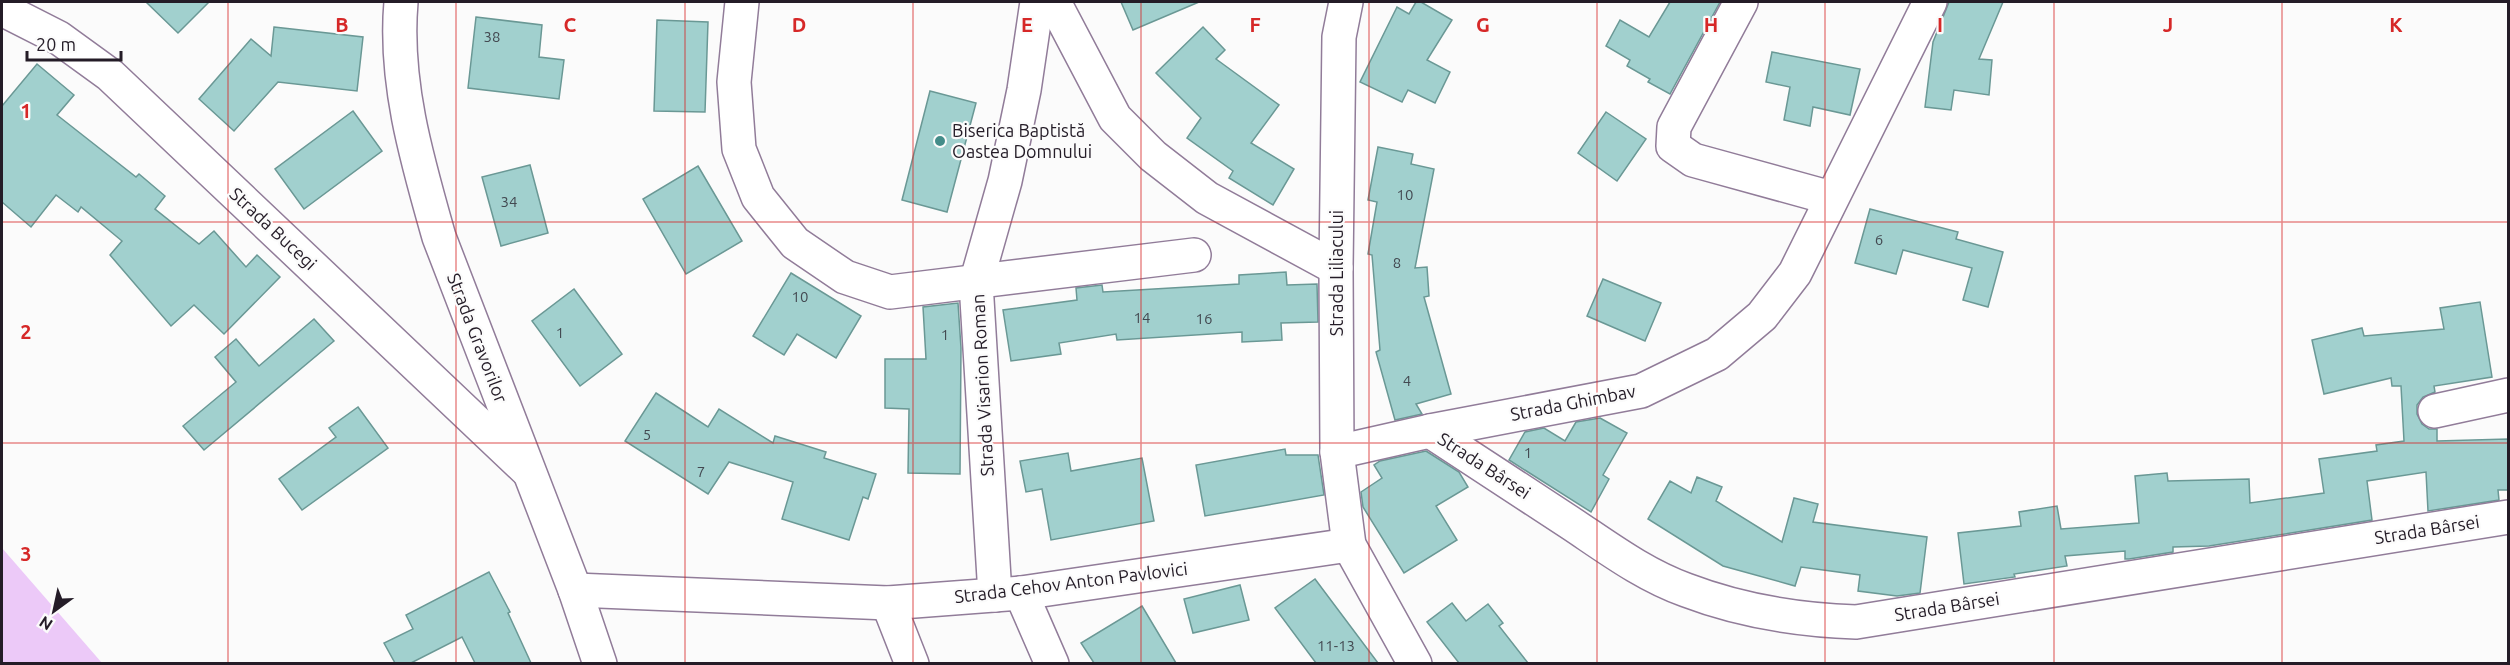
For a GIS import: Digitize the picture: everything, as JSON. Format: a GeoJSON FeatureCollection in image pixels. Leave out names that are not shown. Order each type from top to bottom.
{"type":"FeatureCollection","features":[{"type":"Feature","properties":{"kind":"street","name":"Strada Gravorilor"},"geometry":{"type":"LineString","coordinates":[[401,2],[399,24],[403,92],[422,176],[439,237],[575,590],[600,663]]}},
{"type":"Feature","properties":{"kind":"street"},"geometry":{"type":"LineString","coordinates":[[734,2],[734,82],[739,149],[758,197],[795,243],[845,277],[890,292],[1194,255]]}},
{"type":"Feature","properties":{"kind":"street","name":"Strada Visarion Roman"},"geometry":{"type":"LineString","coordinates":[[1008,594],[976,283],[1005,181],[1024,90],[1037,2]]}},
{"type":"Feature","properties":{"kind":"street"},"geometry":{"type":"LineString","coordinates":[[1054,2],[1115,118],[1153,156],[1207,198],[1336,268]]}},
{"type":"Feature","properties":{"kind":"street","name":"Strada Liliacului"},"geometry":{"type":"LineString","coordinates":[[1346,2],[1339,37],[1336,268],[1337,453],[1349,545]]}},
{"type":"Feature","properties":{"kind":"street"},"geometry":{"type":"LineString","coordinates":[[1741,2],[1674,127],[1672,146],[1693,160],[1831,198]]}},
{"type":"Feature","properties":{"kind":"street","name":"Strada Ghimbav"},"geometry":{"type":"LineString","coordinates":[[1337,453],[1430,431],[1641,391],[1717,354],[1762,316],[1795,273],[1930,2]]}},
{"type":"Feature","properties":{"kind":"street","name":"Strada Bucegi"},"geometry":{"type":"LineString","coordinates":[[2,9],[59,38],[110,75],[528,471]]}},
{"type":"Feature","properties":{"kind":"street"},"geometry":{"type":"LineString","coordinates":[[2435,411],[2508,395]]}},
{"type":"Feature","properties":{"kind":"street","name":"Strada Bârsei"},"geometry":{"type":"LineString","coordinates":[[1430,431],[1641,570],[1684,590],[1729,605],[1770,615],[1813,620],[1856,622],[2508,518]]}},
{"type":"Feature","properties":{"kind":"street"},"geometry":{"type":"LineString","coordinates":[[1349,545],[1415,663]]}},
{"type":"Feature","properties":{"kind":"street","name":"Strada Cehov Anton Pavlovici"},"geometry":{"type":"LineString","coordinates":[[575,590],[888,603],[1008,594],[1349,545]]}},
{"type":"Feature","properties":{"kind":"street"},"geometry":{"type":"LineString","coordinates":[[1008,594],[1052,663]]}},
{"type":"Feature","properties":{"kind":"street"},"geometry":{"type":"LineString","coordinates":[[888,603],[912,663]]}},
{"type":"Feature","properties":{"kind":"shaded area"},"geometry":{"type":"Polygon","coordinates":[[[2,548],[102,663],[2,663],[2,548]]]}},
{"type":"Feature","properties":{"kind":"building"},"geometry":{"type":"Polygon","coordinates":[[[146,2],[209,2],[178,33],[146,2]]]}},
{"type":"Feature","properties":{"kind":"building"},"geometry":{"type":"Polygon","coordinates":[[[1121,2],[1199,2],[1133,30],[1121,2]]]}},
{"type":"Feature","properties":{"kind":"building"},"geometry":{"type":"Polygon","coordinates":[[[1416,2],[1421,2],[1452,20],[1427,60],[1450,72],[1435,103],[1408,90],[1402,102],[1360,82],[1397,7],[1409,14],[1416,2]]]}},
{"type":"Feature","properties":{"kind":"building"},"geometry":{"type":"Polygon","coordinates":[[[1670,2],[1720,2],[1670,94],[1648,82],[1650,79],[1627,66],[1630,60],[1606,46],[1620,20],[1649,37],[1670,2]]]}},
{"type":"Feature","properties":{"kind":"building"},"geometry":{"type":"Polygon","coordinates":[[[1949,2],[2003,2],[1979,59],[1992,60],[1989,95],[1954,90],[1951,110],[1925,107],[1933,42],[1949,2]]]}},
{"type":"Feature","properties":{"kind":"building"},"geometry":{"type":"Polygon","coordinates":[[[476,17],[542,25],[539,57],[564,60],[559,99],[468,88],[476,17]]]}},
{"type":"Feature","properties":{"kind":"building"},"geometry":{"type":"Polygon","coordinates":[[[657,20],[708,22],[705,112],[654,111],[657,20]]]}},
{"type":"Feature","properties":{"kind":"building"},"geometry":{"type":"Polygon","coordinates":[[[274,27],[363,37],[357,91],[278,82],[234,131],[199,99],[251,39],[271,56],[274,27]]]}},
{"type":"Feature","properties":{"kind":"building"},"geometry":{"type":"Polygon","coordinates":[[[1203,27],[1225,50],[1216,59],[1279,105],[1251,143],[1294,169],[1273,205],[1229,178],[1233,171],[1187,138],[1201,118],[1156,73],[1203,27]]]}},
{"type":"Feature","properties":{"kind":"building"},"geometry":{"type":"Polygon","coordinates":[[[1772,52],[1860,69],[1850,115],[1813,107],[1810,126],[1784,120],[1790,87],[1766,82],[1772,52]]]}},
{"type":"Feature","properties":{"kind":"building"},"geometry":{"type":"Polygon","coordinates":[[[37,64],[74,95],[57,115],[136,177],[139,174],[165,196],[155,209],[199,244],[214,231],[246,267],[257,255],[280,277],[224,334],[194,305],[171,326],[110,255],[122,241],[81,207],[78,212],[56,195],[31,227],[2,202],[2,106],[37,64]]]}},
{"type":"Feature","properties":{"kind":"building"},"geometry":{"type":"Polygon","coordinates":[[[930,91],[976,103],[947,212],[902,200],[930,91]]]}},
{"type":"Feature","properties":{"kind":"building"},"geometry":{"type":"Polygon","coordinates":[[[353,111],[382,151],[304,209],[275,169],[353,111]]]}},
{"type":"Feature","properties":{"kind":"building"},"geometry":{"type":"Polygon","coordinates":[[[1606,112],[1646,139],[1617,181],[1578,153],[1606,112]]]}},
{"type":"Feature","properties":{"kind":"building"},"geometry":{"type":"Polygon","coordinates":[[[1378,147],[1413,154],[1411,164],[1434,169],[1415,268],[1427,267],[1429,296],[1424,297],[1451,394],[1416,404],[1422,414],[1395,420],[1376,352],[1380,350],[1372,255],[1368,254],[1377,202],[1368,200],[1378,147]]]}},
{"type":"Feature","properties":{"kind":"building"},"geometry":{"type":"Polygon","coordinates":[[[530,165],[548,233],[501,246],[482,177],[530,165]]]}},
{"type":"Feature","properties":{"kind":"building"},"geometry":{"type":"Polygon","coordinates":[[[698,166],[742,241],[686,274],[643,199],[698,166]]]}},
{"type":"Feature","properties":{"kind":"building"},"geometry":{"type":"Polygon","coordinates":[[[1870,209],[1958,232],[1956,239],[2003,252],[1988,307],[1963,300],[1972,268],[1903,250],[1896,274],[1855,263],[1870,209]]]}},
{"type":"Feature","properties":{"kind":"building"},"geometry":{"type":"Polygon","coordinates":[[[1286,272],[1287,285],[1317,284],[1318,322],[1281,323],[1282,340],[1242,342],[1242,332],[1117,340],[1116,334],[1059,343],[1061,354],[1011,361],[1003,310],[1077,300],[1076,288],[1102,285],[1103,292],[1239,284],[1239,275],[1286,272]]]}},
{"type":"Feature","properties":{"kind":"building"},"geometry":{"type":"Polygon","coordinates":[[[791,273],[861,316],[836,358],[797,334],[784,355],[753,336],[791,273]]]}},
{"type":"Feature","properties":{"kind":"building"},"geometry":{"type":"Polygon","coordinates":[[[1603,279],[1661,303],[1645,341],[1587,316],[1603,279]]]}},
{"type":"Feature","properties":{"kind":"building"},"geometry":{"type":"Polygon","coordinates":[[[574,289],[622,354],[580,386],[532,321],[574,289]]]}},
{"type":"Feature","properties":{"kind":"building"},"geometry":{"type":"Polygon","coordinates":[[[2480,302],[2492,377],[2434,386],[2435,392],[2423,397],[2417,405],[2417,414],[2422,424],[2429,429],[2437,429],[2437,441],[2508,439],[2508,490],[2498,490],[2499,500],[2428,511],[2426,472],[2367,481],[2372,520],[2209,546],[2173,547],[2173,552],[2129,559],[2125,559],[2125,551],[2065,556],[2067,566],[2014,574],[2015,577],[1964,584],[1958,533],[2021,526],[2019,512],[2057,506],[2061,529],[2139,523],[2135,476],[2167,473],[2168,481],[2249,479],[2250,503],[2324,493],[2319,459],[2377,451],[2376,445],[2404,441],[2401,386],[2392,386],[2391,378],[2324,394],[2312,340],[2362,328],[2364,336],[2444,329],[2440,308],[2480,302]]]}},
{"type":"Feature","properties":{"kind":"building"},"geometry":{"type":"Polygon","coordinates":[[[958,303],[961,348],[960,474],[908,473],[909,409],[885,408],[885,359],[926,359],[923,307],[958,303]]]}},
{"type":"Feature","properties":{"kind":"building"},"geometry":{"type":"Polygon","coordinates":[[[314,319],[334,341],[204,450],[183,426],[236,382],[215,357],[236,339],[259,366],[314,319]]]}},
{"type":"Feature","properties":{"kind":"building"},"geometry":{"type":"Polygon","coordinates":[[[656,393],[708,427],[719,409],[773,443],[775,436],[826,452],[824,458],[876,474],[868,499],[863,497],[849,540],[782,519],[793,482],[729,462],[708,494],[625,441],[656,393]]]}},
{"type":"Feature","properties":{"kind":"building"},"geometry":{"type":"Polygon","coordinates":[[[358,407],[388,448],[302,510],[279,479],[336,437],[329,428],[358,407]]]}},
{"type":"Feature","properties":{"kind":"building"},"geometry":{"type":"Polygon","coordinates":[[[1600,418],[1627,433],[1603,475],[1609,479],[1591,512],[1509,460],[1525,432],[1544,428],[1565,441],[1576,422],[1600,418]]]}},
{"type":"Feature","properties":{"kind":"building"},"geometry":{"type":"Polygon","coordinates":[[[1285,449],[1286,455],[1318,455],[1324,495],[1205,516],[1196,465],[1285,449]]]}},
{"type":"Feature","properties":{"kind":"building"},"geometry":{"type":"Polygon","coordinates":[[[1426,451],[1459,472],[1468,487],[1436,506],[1457,540],[1404,573],[1363,507],[1361,492],[1382,478],[1374,465],[1380,461],[1426,451]]]}},
{"type":"Feature","properties":{"kind":"building"},"geometry":{"type":"Polygon","coordinates":[[[1068,453],[1071,471],[1142,458],[1154,521],[1051,540],[1042,489],[1026,492],[1020,461],[1068,453]]]}},
{"type":"Feature","properties":{"kind":"building"},"geometry":{"type":"Polygon","coordinates":[[[1697,477],[1722,487],[1716,501],[1782,542],[1794,498],[1818,504],[1813,522],[1927,537],[1920,593],[1897,596],[1858,591],[1860,575],[1801,567],[1795,586],[1723,566],[1648,519],[1670,481],[1691,493],[1697,477]]]}},
{"type":"Feature","properties":{"kind":"building"},"geometry":{"type":"Polygon","coordinates":[[[489,572],[510,612],[508,613],[531,663],[475,663],[462,637],[411,663],[395,663],[384,643],[413,629],[406,615],[489,572]]]}},
{"type":"Feature","properties":{"kind":"building"},"geometry":{"type":"Polygon","coordinates":[[[1315,579],[1378,663],[1316,663],[1275,608],[1315,579]]]}},
{"type":"Feature","properties":{"kind":"building"},"geometry":{"type":"Polygon","coordinates":[[[1240,585],[1249,620],[1193,633],[1184,599],[1240,585]]]}},
{"type":"Feature","properties":{"kind":"building"},"geometry":{"type":"Polygon","coordinates":[[[1452,603],[1466,621],[1488,604],[1503,623],[1499,626],[1528,663],[1459,663],[1427,622],[1452,603]]]}},
{"type":"Feature","properties":{"kind":"building"},"geometry":{"type":"Polygon","coordinates":[[[1142,606],[1176,663],[1094,663],[1081,643],[1142,606]]]}},
{"type":"Feature","properties":{"kind":"place","name":"Biserica Baptistă Oastea Domnului"},"geometry":{"type":"Point","coordinates":[940,141]}}]}
